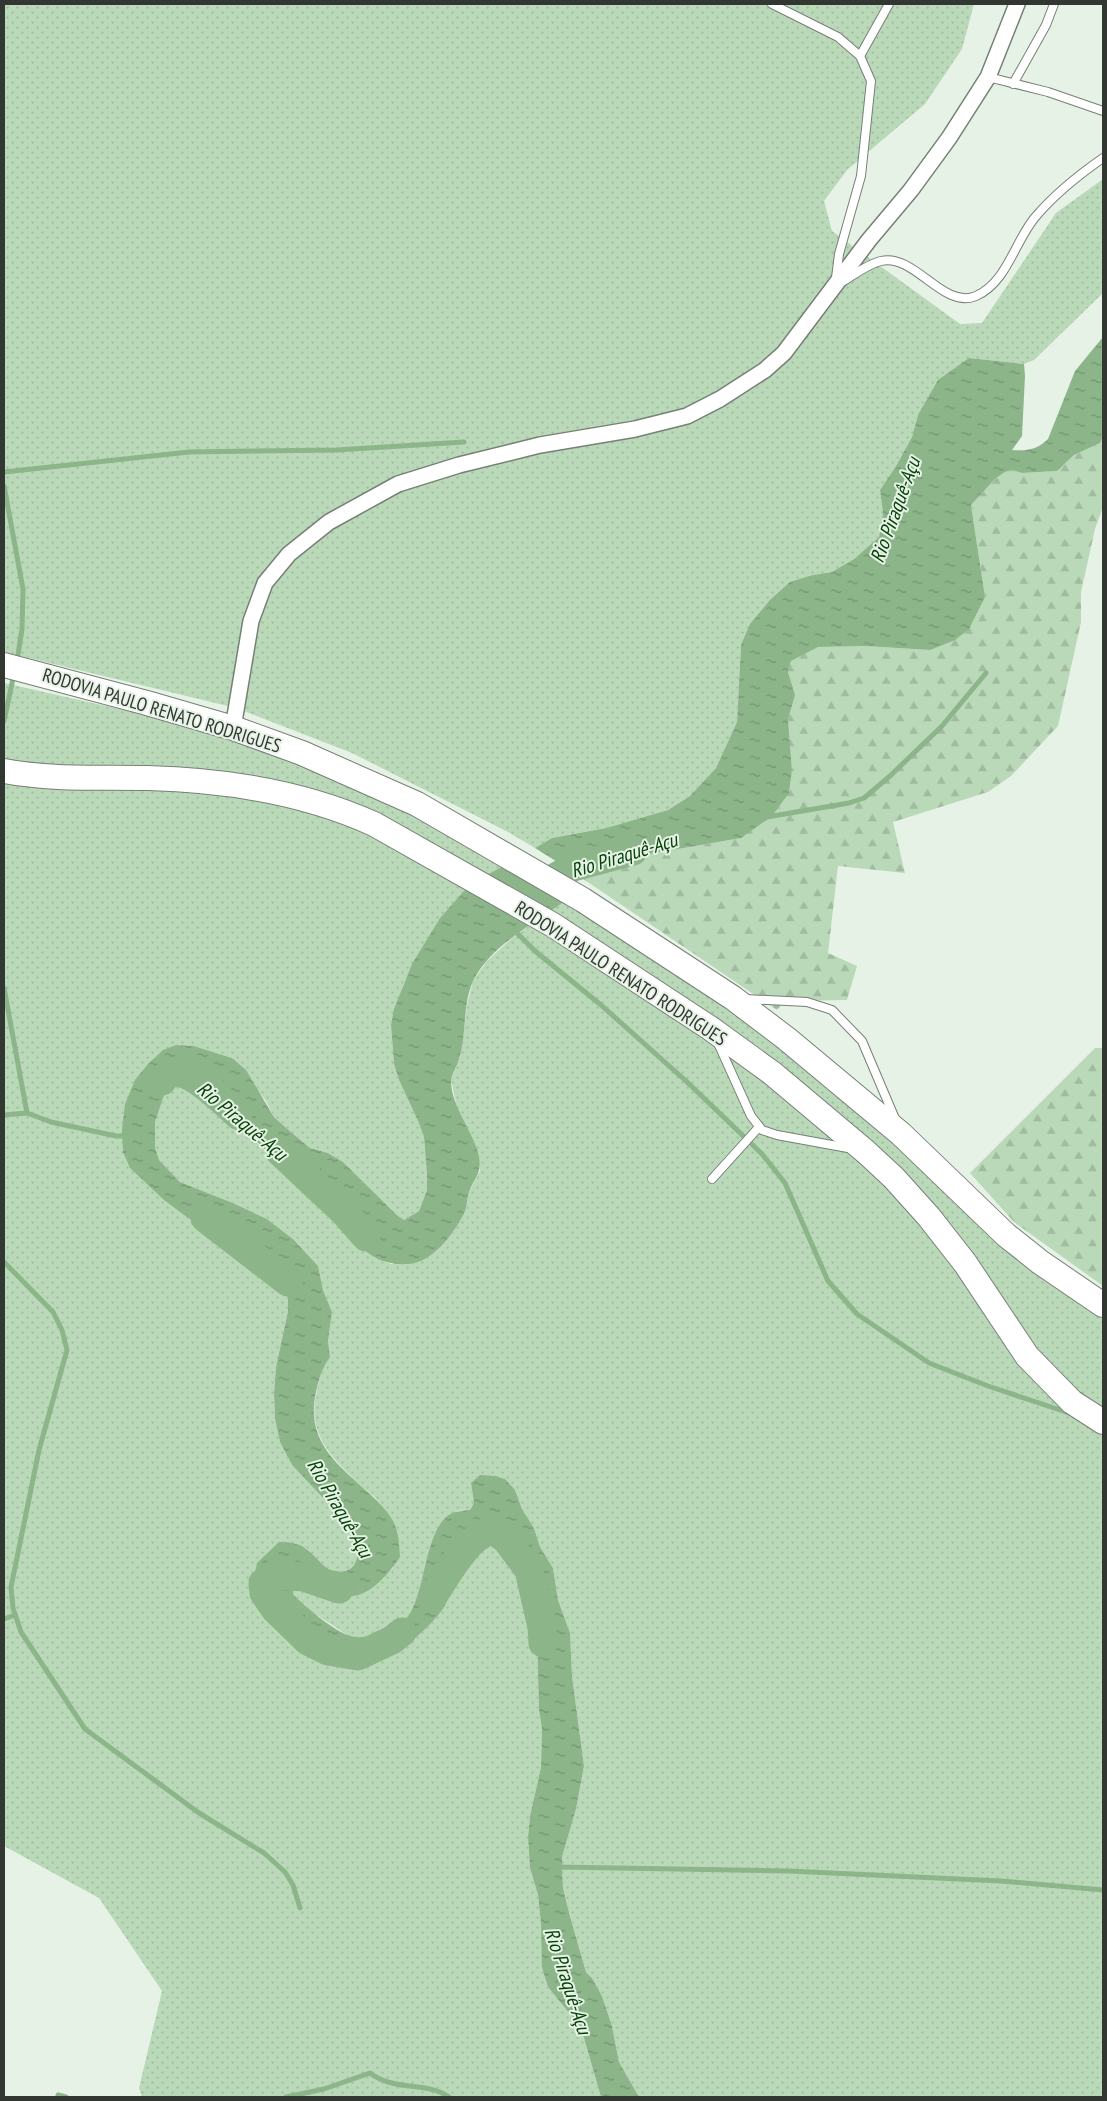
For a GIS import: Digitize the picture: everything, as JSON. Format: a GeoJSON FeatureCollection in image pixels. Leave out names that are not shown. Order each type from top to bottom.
{"type":"FeatureCollection","features":[{"type":"Feature","properties":{"kind":"main road","name":"RODOVIA PAULO RENATO RODRIGUES"},"geometry":{"type":"LineString","coordinates":[[10,671],[233,728],[302,753],[417,804],[583,900],[733,998],[787,1039],[901,1134],[1006,1235],[1047,1267],[1103,1305]]}},
{"type":"Feature","properties":{"kind":"main road","name":"RODOVIA PAULO RENATO RODRIGUES"},"geometry":{"type":"LineString","coordinates":[[4,771],[66,778],[149,778],[219,783],[273,790],[348,812],[399,837],[553,925],[710,1028],[772,1073],[866,1152],[929,1217],[965,1263],[1027,1356],[1072,1402],[1103,1422]]}},
{"type":"Feature","properties":{"kind":"main road"},"geometry":{"type":"LineString","coordinates":[[1072,1402],[1103,1405]]}},
{"type":"Feature","properties":{"kind":"street"},"geometry":{"type":"LineString","coordinates":[[233,728],[251,621],[264,584],[289,554],[329,522],[351,508],[398,484],[459,465],[540,445],[636,428],[687,416],[720,400],[784,353],[835,285],[911,190],[949,138],[988,77],[1017,4]]}},
{"type":"Feature","properties":{"kind":"lane"},"geometry":{"type":"LineString","coordinates":[[772,4],[838,37],[860,56],[871,82],[861,176],[839,254],[835,285]]}},
{"type":"Feature","properties":{"kind":"lane"},"geometry":{"type":"LineString","coordinates":[[860,56],[889,4]]}},
{"type":"Feature","properties":{"kind":"lane"},"geometry":{"type":"LineString","coordinates":[[1013,84],[1046,25],[1054,4]]}},
{"type":"Feature","properties":{"kind":"lane"},"geometry":{"type":"LineString","coordinates":[[988,77],[1048,92],[1103,111]]}},
{"type":"Feature","properties":{"kind":"lane"},"geometry":{"type":"LineString","coordinates":[[835,285],[881,261],[899,261],[945,291],[960,298],[975,296],[990,288],[1036,215],[1084,172],[1103,158]]}},
{"type":"Feature","properties":{"kind":"lane"},"geometry":{"type":"LineString","coordinates":[[733,998],[807,1002],[832,1010],[862,1041],[901,1134]]}},
{"type":"Feature","properties":{"kind":"lane"},"geometry":{"type":"LineString","coordinates":[[710,1028],[751,1116],[759,1127],[777,1135],[866,1152]]}},
{"type":"Feature","properties":{"kind":"lane"},"geometry":{"type":"LineString","coordinates":[[712,1180],[759,1127]]}},
{"type":"Feature","properties":{"kind":"green space"},"geometry":{"type":"Polygon","coordinates":[[[4,4],[974,4],[962,49],[925,104],[847,170],[824,201],[832,231],[960,324],[982,323],[1056,213],[1103,179],[1103,293],[1034,360],[1024,364],[969,358],[918,415],[912,437],[880,490],[883,513],[879,537],[854,559],[832,572],[813,575],[741,645],[737,722],[716,768],[690,796],[668,810],[606,828],[552,838],[535,848],[508,832],[352,753],[236,708],[4,652],[4,4]]]}},
{"type":"Feature","properties":{"kind":"green space"},"geometry":{"type":"Polygon","coordinates":[[[1103,437],[1103,507],[1095,529],[1081,592],[1081,622],[1058,726],[1011,776],[988,792],[893,822],[905,873],[838,866],[828,953],[857,966],[847,1000],[785,1001],[777,1010],[567,868],[592,861],[638,856],[741,838],[789,793],[792,770],[788,719],[794,695],[788,672],[791,661],[817,647],[865,646],[930,650],[985,597],[971,505],[995,479],[1005,472],[1012,470],[1022,473],[1057,471],[1074,455],[1100,443],[1103,437]]]}},
{"type":"Feature","properties":{"kind":"green space"},"geometry":{"type":"Polygon","coordinates":[[[4,683],[177,722],[225,736],[363,788],[509,863],[477,880],[440,918],[404,983],[391,1025],[394,1064],[424,1137],[427,1190],[419,1211],[404,1220],[343,1162],[328,1153],[310,1148],[274,1117],[266,1101],[232,1058],[194,1046],[176,1045],[125,1104],[189,1219],[203,1229],[235,1242],[253,1254],[284,1285],[288,1299],[288,1311],[276,1367],[274,1393],[275,1419],[280,1442],[292,1465],[354,1531],[356,1537],[357,1558],[350,1569],[344,1571],[332,1570],[306,1548],[256,1580],[275,1601],[354,1650],[388,1650],[461,1539],[466,1535],[499,1538],[508,1541],[520,1549],[536,1602],[539,1710],[542,1729],[541,1767],[530,1816],[528,1837],[530,1868],[538,1895],[548,1987],[576,2020],[584,2038],[601,2097],[142,2097],[139,2088],[162,1991],[99,1898],[4,1846],[4,683]]]}},
{"type":"Feature","properties":{"kind":"green space"},"geometry":{"type":"Polygon","coordinates":[[[566,900],[782,1046],[941,1180],[996,1242],[1103,1319],[1103,2097],[639,2097],[619,2062],[612,2026],[602,1996],[592,1978],[586,1972],[563,1888],[562,1857],[576,1809],[584,1766],[572,1676],[570,1633],[558,1600],[553,1568],[540,1547],[534,1528],[522,1509],[515,1490],[471,1483],[474,1503],[470,1510],[457,1511],[432,1541],[419,1593],[407,1619],[395,1630],[381,1636],[357,1638],[349,1636],[315,1614],[293,1594],[294,1577],[299,1575],[326,1595],[354,1596],[369,1589],[393,1568],[384,1515],[380,1504],[341,1467],[325,1446],[315,1423],[314,1410],[318,1385],[322,1370],[330,1356],[328,1341],[332,1312],[323,1290],[318,1266],[293,1239],[267,1219],[180,1182],[159,1160],[155,1147],[155,1122],[163,1097],[169,1085],[180,1081],[191,1080],[204,1085],[271,1156],[283,1165],[324,1187],[334,1198],[353,1234],[363,1247],[369,1253],[392,1264],[453,1232],[465,1209],[469,1192],[480,1171],[479,1155],[457,1107],[451,1080],[460,1057],[467,1005],[473,981],[486,962],[512,938],[566,900]]]}},
{"type":"Feature","properties":{"kind":"green space"},"geometry":{"type":"Polygon","coordinates":[[[1095,1048],[1103,1048],[1103,1286],[1014,1222],[970,1173],[1095,1048]]]}},
{"type":"Feature","properties":{"kind":"water"},"geometry":{"type":"Polygon","coordinates":[[[1103,337],[1103,437],[1100,443],[1074,455],[1057,471],[1022,473],[1012,470],[1005,472],[995,479],[971,505],[985,597],[969,629],[955,640],[930,650],[865,646],[818,647],[791,661],[788,672],[795,695],[788,719],[792,770],[789,793],[772,816],[741,838],[638,856],[592,861],[567,868],[535,848],[552,838],[606,828],[668,810],[690,796],[716,768],[737,722],[741,645],[750,624],[770,600],[790,582],[832,572],[854,559],[879,537],[883,513],[880,490],[912,437],[918,415],[938,380],[969,358],[1024,364],[1022,436],[1012,450],[1032,449],[1040,446],[1048,439],[1075,371],[1103,337]]]}},
{"type":"Feature","properties":{"kind":"water"},"geometry":{"type":"Polygon","coordinates":[[[509,863],[566,900],[516,935],[492,955],[482,966],[470,988],[461,1049],[451,1081],[455,1100],[473,1138],[479,1156],[480,1167],[469,1192],[465,1211],[461,1219],[450,1236],[435,1252],[417,1262],[408,1264],[386,1262],[368,1253],[355,1239],[330,1193],[318,1184],[290,1170],[272,1156],[247,1132],[209,1090],[199,1082],[187,1080],[169,1085],[155,1122],[155,1147],[159,1160],[180,1182],[267,1219],[293,1239],[318,1266],[323,1290],[332,1312],[328,1341],[330,1357],[321,1374],[316,1392],[315,1424],[326,1450],[380,1504],[392,1519],[398,1535],[400,1557],[386,1575],[374,1586],[368,1591],[354,1596],[334,1598],[299,1575],[294,1577],[293,1594],[298,1599],[313,1613],[340,1632],[362,1637],[390,1632],[404,1622],[413,1607],[420,1589],[429,1550],[436,1532],[445,1518],[450,1514],[470,1510],[474,1503],[471,1483],[480,1475],[495,1476],[505,1479],[515,1490],[522,1509],[534,1528],[540,1547],[553,1568],[558,1600],[570,1633],[572,1676],[584,1766],[576,1809],[562,1857],[563,1888],[586,1972],[592,1978],[602,1996],[612,2026],[619,2062],[639,2097],[601,2097],[584,2038],[575,2020],[548,1987],[542,1967],[538,1895],[530,1868],[528,1837],[530,1816],[541,1767],[542,1729],[539,1710],[536,1602],[520,1549],[508,1541],[499,1538],[466,1535],[456,1551],[451,1589],[444,1607],[413,1640],[408,1644],[392,1649],[380,1651],[354,1649],[329,1642],[301,1626],[267,1593],[254,1577],[257,1563],[279,1542],[300,1545],[323,1565],[336,1571],[350,1569],[357,1558],[358,1552],[354,1531],[292,1465],[280,1442],[275,1419],[274,1393],[276,1367],[288,1311],[288,1299],[284,1285],[253,1254],[235,1242],[203,1229],[164,1200],[130,1168],[123,1152],[122,1130],[125,1104],[135,1080],[163,1050],[176,1045],[194,1046],[232,1058],[246,1070],[274,1117],[310,1148],[328,1153],[343,1162],[398,1216],[404,1220],[419,1211],[427,1190],[424,1137],[394,1064],[391,1025],[394,1009],[412,964],[440,918],[466,889],[477,880],[509,863]]]}},
{"type":"Feature","properties":{"kind":"waterway"},"geometry":{"type":"LineString","coordinates":[[4,472],[189,452],[337,450],[464,442]]}},
{"type":"Feature","properties":{"kind":"waterway"},"geometry":{"type":"LineString","coordinates":[[4,486],[23,589],[22,629],[17,661]]}},
{"type":"Feature","properties":{"kind":"waterway"},"geometry":{"type":"LineString","coordinates":[[767,817],[849,803],[864,798],[942,726],[986,673]]}},
{"type":"Feature","properties":{"kind":"waterway"},"geometry":{"type":"LineString","coordinates":[[4,721],[14,674]]}},
{"type":"Feature","properties":{"kind":"waterway","name":"Rio Piraquê-Açu"},"geometry":{"type":"LineString","coordinates":[[527,894],[573,867],[633,851]]}},
{"type":"Feature","properties":{"kind":"waterway"},"geometry":{"type":"LineString","coordinates":[[514,930],[535,951],[601,1005],[686,1081],[762,1154],[785,1183],[828,1281],[857,1314],[929,1363],[988,1386],[1069,1413]]}},
{"type":"Feature","properties":{"kind":"waterway"},"geometry":{"type":"LineString","coordinates":[[4,988],[27,1113]]}},
{"type":"Feature","properties":{"kind":"waterway","name":"Rio Piraquê-Açu"},"geometry":{"type":"LineString","coordinates":[[162,1081],[170,1073],[183,1073],[200,1082],[238,1115]]}},
{"type":"Feature","properties":{"kind":"waterway"},"geometry":{"type":"LineString","coordinates":[[4,1115],[27,1113],[51,1122],[116,1136],[128,1136]]}},
{"type":"Feature","properties":{"kind":"waterway","name":"Rio Piraquê-Açu"},"geometry":{"type":"LineString","coordinates":[[280,1152],[344,1212],[366,1237]]}},
{"type":"Feature","properties":{"kind":"waterway","name":"Rio Piraquê-Açu"},"geometry":{"type":"LineString","coordinates":[[205,1218],[288,1282]]}},
{"type":"Feature","properties":{"kind":"waterway"},"geometry":{"type":"LineString","coordinates":[[4,1262],[53,1312],[62,1330],[67,1350],[39,1450],[11,1587],[13,1608],[21,1632],[85,1729],[199,1813],[264,1853],[285,1872],[293,1885],[300,1908]]}},
{"type":"Feature","properties":{"kind":"waterway","name":"Rio Piraquê-Açu"},"geometry":{"type":"LineString","coordinates":[[433,1596],[467,1547],[484,1533],[493,1530],[506,1539],[529,1570],[542,1627],[543,1643]]}},
{"type":"Feature","properties":{"kind":"waterway","name":"Rio Piraquê-Açu"},"geometry":{"type":"LineString","coordinates":[[339,1589],[304,1577],[274,1575],[263,1583],[264,1593],[275,1609],[308,1641],[328,1651],[358,1656],[392,1640],[402,1632]]}},
{"type":"Feature","properties":{"kind":"waterway"},"geometry":{"type":"LineString","coordinates":[[4,1619],[15,1615]]}},
{"type":"Feature","properties":{"kind":"waterway"},"geometry":{"type":"LineString","coordinates":[[557,1867],[789,1871],[1001,1881],[1103,1890]]}},
{"type":"Feature","properties":{"kind":"waterway"},"geometry":{"type":"LineString","coordinates":[[286,2097],[324,2089],[370,2073],[390,2083],[430,2089],[449,2097]]}},
{"type":"Feature","properties":{"kind":"waterway"},"geometry":{"type":"LineString","coordinates":[[58,2095],[66,2097]]}}]}
